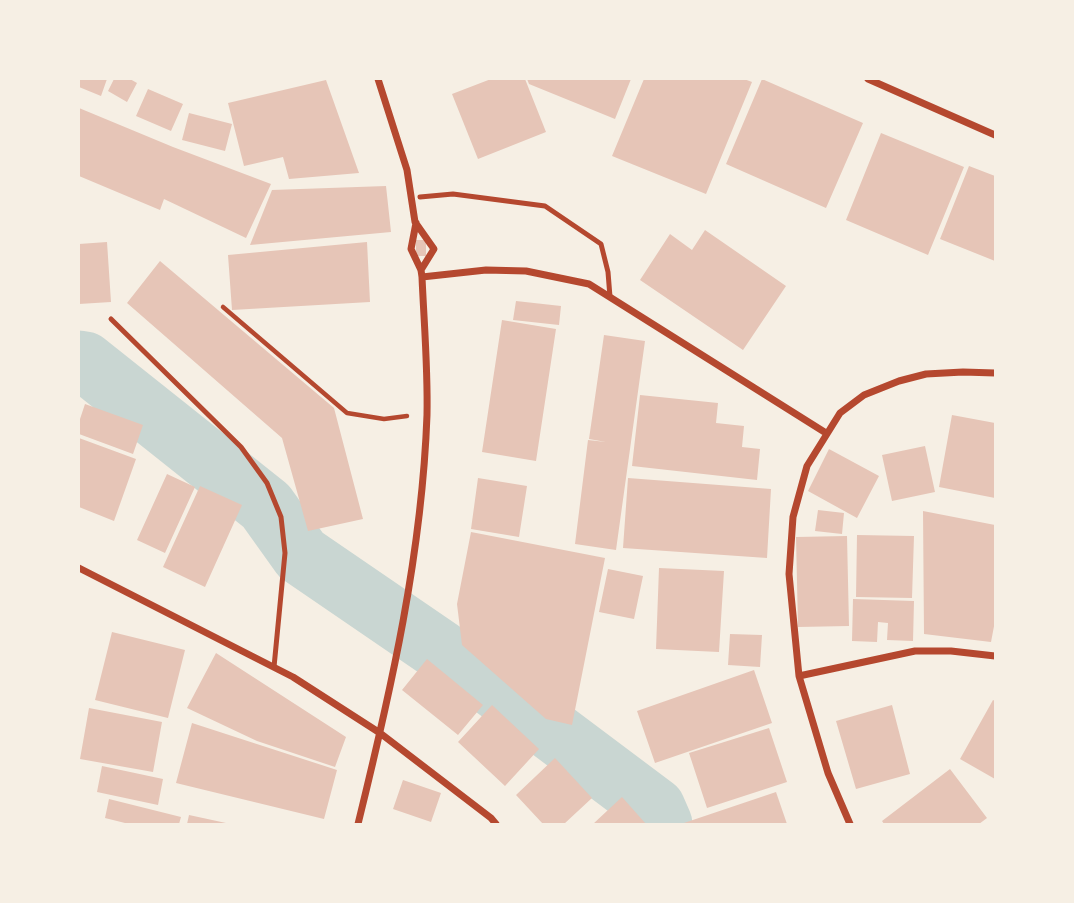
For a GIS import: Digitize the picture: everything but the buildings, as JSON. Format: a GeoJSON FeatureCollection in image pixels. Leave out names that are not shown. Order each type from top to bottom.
{"type":"FeatureCollection","features":[{"type":"Feature","properties":{"kind":"street"},"geometry":{"type":"LineString","coordinates":[[358,824],[380,733],[412,573],[427,414],[421,274],[411,249],[415,223],[407,170],[378,79]]}},
{"type":"Feature","properties":{"kind":"street"},"geometry":{"type":"LineString","coordinates":[[872,80],[995,135]]}},
{"type":"Feature","properties":{"kind":"street"},"geometry":{"type":"LineString","coordinates":[[415,223],[434,248],[421,274]]}},
{"type":"Feature","properties":{"kind":"street"},"geometry":{"type":"LineString","coordinates":[[421,274],[486,270],[526,271],[589,284],[827,433]]}},
{"type":"Feature","properties":{"kind":"street"},"geometry":{"type":"LineString","coordinates":[[850,824],[828,773],[799,676],[789,575],[793,517],[807,466],[840,413],[864,395],[926,374],[995,373]]}},
{"type":"Feature","properties":{"kind":"street"},"geometry":{"type":"LineString","coordinates":[[79,568],[293,677],[380,733],[496,824]]}},
{"type":"Feature","properties":{"kind":"street"},"geometry":{"type":"LineString","coordinates":[[799,676],[915,651],[951,651],[995,656]]}},
{"type":"Feature","properties":{"kind":"lane"},"geometry":{"type":"LineString","coordinates":[[420,197],[453,194],[545,206],[601,243],[608,272],[610,297]]}},
{"type":"Feature","properties":{"kind":"lane"},"geometry":{"type":"LineString","coordinates":[[111,319],[241,447],[267,483],[281,517],[285,553],[274,667]]}},
{"type":"Feature","properties":{"kind":"path"},"geometry":{"type":"LineString","coordinates":[[223,307],[347,413],[384,419]]}},
{"type":"Feature","properties":{"kind":"waterway"},"geometry":{"type":"LineString","coordinates":[[79,361],[85,362],[266,506],[301,555],[491,685],[655,808],[662,824]]}}]}
